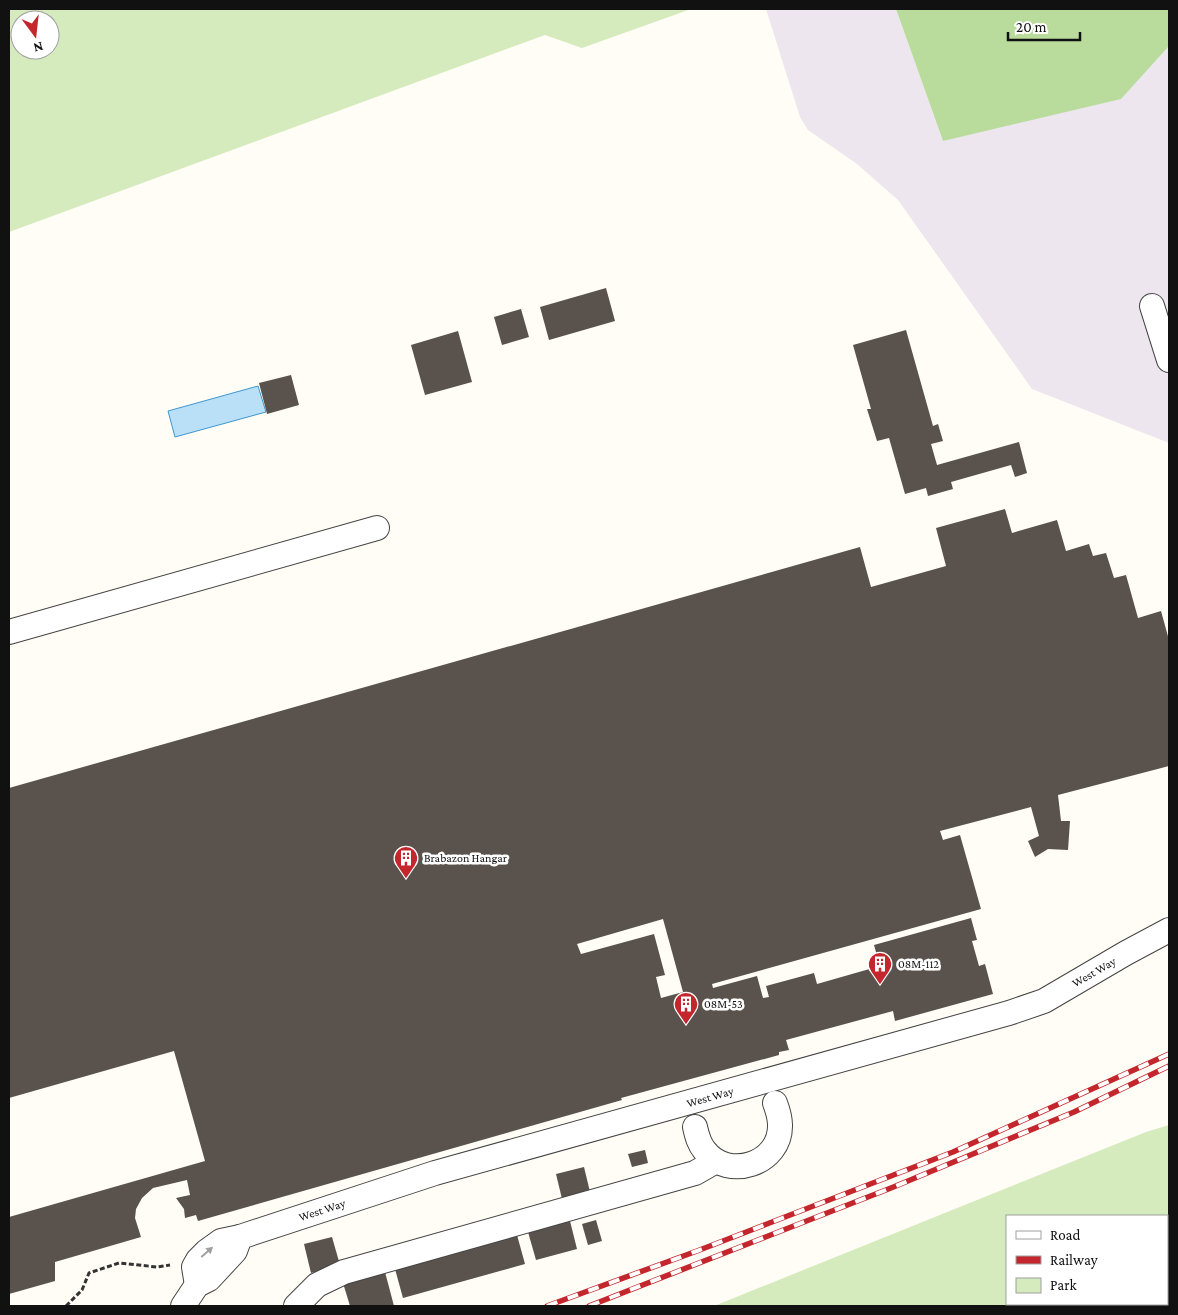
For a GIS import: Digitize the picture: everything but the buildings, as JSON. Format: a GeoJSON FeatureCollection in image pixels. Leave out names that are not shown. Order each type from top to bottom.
{"type":"FeatureCollection","features":[{"type":"Feature","properties":{"kind":"lane"},"geometry":{"type":"LineString","coordinates":[[1152,306],[1169,360]]}},
{"type":"Feature","properties":{"kind":"lane"},"geometry":{"type":"LineString","coordinates":[[9,632],[377,528]]}},
{"type":"Feature","properties":{"kind":"lane","name":"West Way"},"geometry":{"type":"LineString","coordinates":[[198,1260],[221,1241],[240,1237],[435,1173],[1009,1013],[1044,1001],[1169,930]]}},
{"type":"Feature","properties":{"kind":"lane"},"geometry":{"type":"LineString","coordinates":[[695,1127],[698,1140],[705,1152],[716,1161],[728,1166],[752,1165],[763,1159],[772,1150],[778,1139],[781,1127],[775,1103]]}},
{"type":"Feature","properties":{"kind":"lane"},"geometry":{"type":"LineString","coordinates":[[296,1306],[317,1285],[344,1272],[695,1173],[716,1161]]}},
{"type":"Feature","properties":{"kind":"lane"},"geometry":{"type":"LineString","coordinates":[[183,1306],[197,1285],[209,1279],[235,1251],[240,1237]]}},
{"type":"Feature","properties":{"kind":"lane"},"geometry":{"type":"LineString","coordinates":[[197,1285],[194,1267],[198,1260]]}},
{"type":"Feature","properties":{"kind":"path"},"geometry":{"type":"LineString","coordinates":[[66,1306],[82,1290],[89,1273],[119,1263],[157,1267],[198,1260]]}},
{"type":"Feature","properties":{"kind":"shaded area"},"geometry":{"type":"Polygon","coordinates":[[[766,9],[896,9],[943,141],[1169,47],[1169,443],[1032,389],[898,200],[857,164],[808,130],[800,117],[766,9]]]}},
{"type":"Feature","properties":{"kind":"green space"},"geometry":{"type":"Polygon","coordinates":[[[9,9],[691,9],[582,48],[545,35],[9,232],[9,9]]]}},
{"type":"Feature","properties":{"kind":"green space"},"geometry":{"type":"Polygon","coordinates":[[[896,9],[1169,9],[1169,47],[1121,99],[943,141],[896,9]]]}},
{"type":"Feature","properties":{"kind":"green space"},"geometry":{"type":"Polygon","coordinates":[[[1169,1125],[1169,1306],[714,1306],[1146,1132],[1169,1125]]]}},
{"type":"Feature","properties":{"kind":"water"},"geometry":{"type":"Polygon","coordinates":[[[258,386],[266,412],[175,437],[168,411],[258,386]]]}},
{"type":"Feature","properties":{"kind":"railway"},"geometry":{"type":"LineString","coordinates":[[547,1306],[697,1251],[953,1152],[1169,1054]]}},
{"type":"Feature","properties":{"kind":"railway"},"geometry":{"type":"LineString","coordinates":[[589,1306],[891,1188],[1074,1112],[1169,1066]]}},
{"type":"Feature","properties":{"kind":"place","name":"Brabazon Hangar"},"geometry":{"type":"Point","coordinates":[406,879]}},
{"type":"Feature","properties":{"kind":"place","name":"08M-112"},"geometry":{"type":"Point","coordinates":[880,985]}},
{"type":"Feature","properties":{"kind":"place","name":"08M-53"},"geometry":{"type":"Point","coordinates":[686,1025]}}]}
